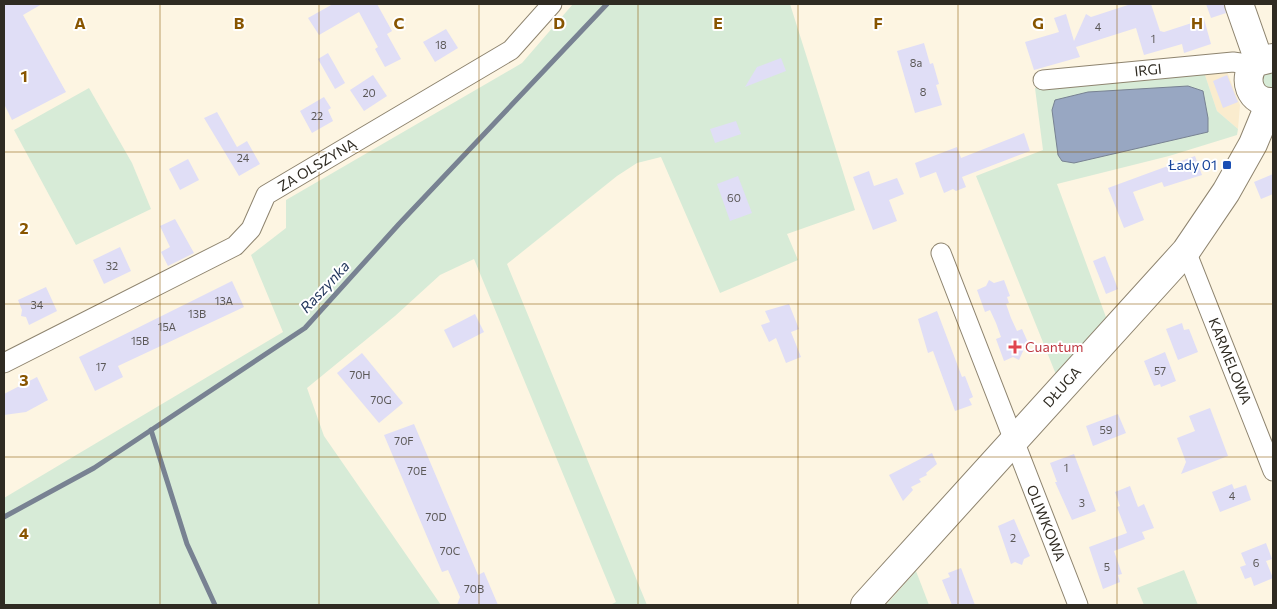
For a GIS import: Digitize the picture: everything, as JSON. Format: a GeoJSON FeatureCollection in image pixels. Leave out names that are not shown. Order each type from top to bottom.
{"type":"FeatureCollection","features":[{"type":"Feature","properties":{"kind":"street","name":"ZA OLSZYNĄ"},"geometry":{"type":"LineString","coordinates":[[4,363],[236,246],[251,229],[266,196],[511,50],[552,4]]}},
{"type":"Feature","properties":{"kind":"street"},"geometry":{"type":"LineString","coordinates":[[1239,4],[1262,61],[1249,73],[1248,86],[1256,97],[1271,103]]}},
{"type":"Feature","properties":{"kind":"street","name":"IRGI"},"geometry":{"type":"LineString","coordinates":[[1042,80],[1262,61]]}},
{"type":"Feature","properties":{"kind":"street","name":"DŁUGA"},"geometry":{"type":"LineString","coordinates":[[865,605],[1186,251],[1226,192],[1253,144],[1271,103]]}},
{"type":"Feature","properties":{"kind":"street","name":"KARMELOWA"},"geometry":{"type":"LineString","coordinates":[[1186,251],[1273,471]]}},
{"type":"Feature","properties":{"kind":"street","name":"OLIWKOWA"},"geometry":{"type":"LineString","coordinates":[[941,253],[1078,605]]}},
{"type":"Feature","properties":{"kind":"shaded area"},"geometry":{"type":"Polygon","coordinates":[[[1226,69],[1240,105],[1238,129],[1217,111],[1204,72],[1226,69]]]}},
{"type":"Feature","properties":{"kind":"green space"},"geometry":{"type":"Polygon","coordinates":[[[573,4],[790,4],[855,210],[787,234],[798,260],[720,293],[661,157],[637,163],[617,176],[507,264],[647,605],[610,605],[616,602],[474,259],[440,275],[395,316],[307,388],[324,436],[441,605],[4,605],[4,498],[283,332],[251,255],[286,228],[286,200],[522,63],[573,4]]]}},
{"type":"Feature","properties":{"kind":"green space"},"geometry":{"type":"Polygon","coordinates":[[[1273,71],[1273,90],[1263,86],[1261,78],[1263,73],[1273,71]]]}},
{"type":"Feature","properties":{"kind":"green space"},"geometry":{"type":"Polygon","coordinates":[[[1204,72],[1217,111],[1238,129],[1237,135],[1169,156],[1057,184],[1107,320],[1057,377],[976,176],[1043,150],[1035,88],[1204,72]]]}},
{"type":"Feature","properties":{"kind":"green space"},"geometry":{"type":"Polygon","coordinates":[[[89,88],[132,163],[151,209],[76,245],[14,130],[89,88]]]}},
{"type":"Feature","properties":{"kind":"green space"},"geometry":{"type":"Polygon","coordinates":[[[1184,570],[1198,605],[1144,605],[1137,588],[1184,570]]]}},
{"type":"Feature","properties":{"kind":"green space"},"geometry":{"type":"Polygon","coordinates":[[[916,571],[929,605],[886,605],[916,571]]]}},
{"type":"Feature","properties":{"kind":"water"},"geometry":{"type":"Polygon","coordinates":[[[1188,86],[1203,91],[1208,118],[1208,132],[1074,163],[1062,161],[1058,155],[1052,110],[1055,100],[1088,92],[1188,86]]]}},
{"type":"Feature","properties":{"kind":"building"},"geometry":{"type":"Polygon","coordinates":[[[4,4],[42,4],[23,15],[66,92],[12,120],[4,104],[4,4]]]}},
{"type":"Feature","properties":{"kind":"building"},"geometry":{"type":"Polygon","coordinates":[[[333,4],[377,4],[392,31],[387,34],[401,59],[385,67],[375,49],[378,47],[359,12],[319,35],[308,18],[333,4]]]}},
{"type":"Feature","properties":{"kind":"building"},"geometry":{"type":"Polygon","coordinates":[[[1131,4],[1151,4],[1160,31],[1164,32],[1204,19],[1211,44],[1184,53],[1182,44],[1144,55],[1136,28],[1076,47],[1080,57],[1034,70],[1025,42],[1059,32],[1054,18],[1066,14],[1074,41],[1086,14],[1091,17],[1131,4]]]}},
{"type":"Feature","properties":{"kind":"building"},"geometry":{"type":"Polygon","coordinates":[[[1206,4],[1224,4],[1226,13],[1211,18],[1206,4]]]}},
{"type":"Feature","properties":{"kind":"building"},"geometry":{"type":"Polygon","coordinates":[[[446,29],[458,48],[435,62],[423,42],[446,29]]]}},
{"type":"Feature","properties":{"kind":"building"},"geometry":{"type":"Polygon","coordinates":[[[924,43],[930,64],[933,63],[939,84],[936,85],[942,105],[915,113],[897,51],[924,43]]]}},
{"type":"Feature","properties":{"kind":"building"},"geometry":{"type":"Polygon","coordinates":[[[328,53],[345,83],[335,89],[318,59],[328,53]]]}},
{"type":"Feature","properties":{"kind":"building"},"geometry":{"type":"Polygon","coordinates":[[[781,58],[786,71],[745,87],[757,67],[781,58]]]}},
{"type":"Feature","properties":{"kind":"building"},"geometry":{"type":"Polygon","coordinates":[[[373,75],[387,96],[364,111],[350,90],[373,75]]]}},
{"type":"Feature","properties":{"kind":"building"},"geometry":{"type":"Polygon","coordinates":[[[1227,75],[1238,102],[1223,108],[1213,81],[1227,75]]]}},
{"type":"Feature","properties":{"kind":"building"},"geometry":{"type":"Polygon","coordinates":[[[324,97],[331,108],[328,110],[333,121],[312,133],[300,111],[324,97]]]}},
{"type":"Feature","properties":{"kind":"building"},"geometry":{"type":"Polygon","coordinates":[[[217,112],[237,147],[247,141],[260,164],[239,176],[204,118],[217,112]]]}},
{"type":"Feature","properties":{"kind":"building"},"geometry":{"type":"Polygon","coordinates":[[[736,121],[741,134],[715,143],[710,129],[736,121]]]}},
{"type":"Feature","properties":{"kind":"building"},"geometry":{"type":"Polygon","coordinates":[[[1024,133],[1030,151],[962,177],[966,187],[944,193],[936,172],[920,178],[915,163],[957,147],[961,158],[1024,133]]]}},
{"type":"Feature","properties":{"kind":"building"},"geometry":{"type":"Polygon","coordinates":[[[1195,156],[1202,175],[1164,187],[1162,182],[1133,192],[1144,220],[1124,228],[1108,188],[1195,156]]]}},
{"type":"Feature","properties":{"kind":"building"},"geometry":{"type":"Polygon","coordinates":[[[188,159],[199,180],[180,190],[169,169],[188,159]]]}},
{"type":"Feature","properties":{"kind":"building"},"geometry":{"type":"Polygon","coordinates":[[[869,171],[874,186],[897,178],[904,194],[889,200],[897,221],[873,230],[853,177],[869,171]]]}},
{"type":"Feature","properties":{"kind":"building"},"geometry":{"type":"Polygon","coordinates":[[[1273,174],[1273,194],[1261,199],[1254,182],[1273,174]]]}},
{"type":"Feature","properties":{"kind":"building"},"geometry":{"type":"Polygon","coordinates":[[[738,176],[752,213],[730,221],[717,184],[738,176]]]}},
{"type":"Feature","properties":{"kind":"building"},"geometry":{"type":"Polygon","coordinates":[[[175,219],[194,253],[168,266],[161,252],[170,247],[160,226],[175,219]]]}},
{"type":"Feature","properties":{"kind":"building"},"geometry":{"type":"Polygon","coordinates":[[[120,247],[131,271],[104,284],[93,260],[120,247]]]}},
{"type":"Feature","properties":{"kind":"building"},"geometry":{"type":"Polygon","coordinates":[[[1105,256],[1118,289],[1106,294],[1093,261],[1105,256]]]}},
{"type":"Feature","properties":{"kind":"building"},"geometry":{"type":"Polygon","coordinates":[[[989,280],[994,283],[1004,280],[1010,296],[1007,297],[1009,303],[1006,304],[1011,318],[1017,331],[1022,329],[1030,347],[1024,349],[1019,360],[1013,357],[1004,361],[996,339],[1001,337],[996,323],[990,310],[985,312],[977,290],[986,286],[989,280]]]}},
{"type":"Feature","properties":{"kind":"building"},"geometry":{"type":"Polygon","coordinates":[[[232,281],[244,307],[118,366],[123,377],[95,391],[79,357],[232,281]]]}},
{"type":"Feature","properties":{"kind":"building"},"geometry":{"type":"Polygon","coordinates":[[[46,287],[57,311],[29,325],[26,317],[21,316],[22,310],[18,300],[46,287]]]}},
{"type":"Feature","properties":{"kind":"building"},"geometry":{"type":"Polygon","coordinates":[[[789,304],[799,329],[791,332],[801,357],[786,363],[776,338],[769,342],[761,325],[770,322],[765,311],[789,304]]]}},
{"type":"Feature","properties":{"kind":"building"},"geometry":{"type":"Polygon","coordinates":[[[937,311],[962,377],[965,376],[973,397],[969,399],[972,405],[955,411],[933,351],[928,353],[918,319],[937,311]]]}},
{"type":"Feature","properties":{"kind":"building"},"geometry":{"type":"Polygon","coordinates":[[[475,314],[484,332],[453,348],[444,330],[475,314]]]}},
{"type":"Feature","properties":{"kind":"building"},"geometry":{"type":"Polygon","coordinates":[[[1182,323],[1184,330],[1189,329],[1198,352],[1178,360],[1166,329],[1182,323]]]}},
{"type":"Feature","properties":{"kind":"building"},"geometry":{"type":"Polygon","coordinates":[[[1165,352],[1176,381],[1161,387],[1160,384],[1154,386],[1144,361],[1165,352]]]}},
{"type":"Feature","properties":{"kind":"building"},"geometry":{"type":"Polygon","coordinates":[[[362,353],[403,403],[379,423],[337,373],[362,353]]]}},
{"type":"Feature","properties":{"kind":"building"},"geometry":{"type":"Polygon","coordinates":[[[37,377],[48,400],[26,412],[4,415],[4,394],[37,377]]]}},
{"type":"Feature","properties":{"kind":"building"},"geometry":{"type":"Polygon","coordinates":[[[1210,408],[1228,456],[1181,474],[1186,462],[1177,438],[1195,431],[1189,416],[1210,408]]]}},
{"type":"Feature","properties":{"kind":"building"},"geometry":{"type":"Polygon","coordinates":[[[1118,414],[1126,433],[1093,446],[1086,426],[1118,414]]]}},
{"type":"Feature","properties":{"kind":"building"},"geometry":{"type":"Polygon","coordinates":[[[414,424],[478,575],[484,572],[498,605],[457,605],[460,597],[448,570],[442,572],[384,435],[414,424]]]}},
{"type":"Feature","properties":{"kind":"building"},"geometry":{"type":"Polygon","coordinates":[[[932,453],[937,464],[926,473],[927,475],[919,479],[921,482],[911,487],[913,490],[903,501],[889,475],[932,453]]]}},
{"type":"Feature","properties":{"kind":"building"},"geometry":{"type":"Polygon","coordinates":[[[1074,454],[1096,511],[1072,520],[1055,482],[1057,482],[1050,463],[1074,454]]]}},
{"type":"Feature","properties":{"kind":"building"},"geometry":{"type":"Polygon","coordinates":[[[1232,484],[1234,489],[1246,485],[1251,500],[1220,512],[1212,492],[1232,484]]]}},
{"type":"Feature","properties":{"kind":"building"},"geometry":{"type":"Polygon","coordinates":[[[1130,486],[1138,507],[1144,504],[1154,528],[1142,532],[1145,539],[1114,551],[1122,574],[1118,575],[1120,582],[1103,589],[1089,547],[1127,533],[1117,507],[1120,506],[1115,492],[1130,486]]]}},
{"type":"Feature","properties":{"kind":"building"},"geometry":{"type":"Polygon","coordinates":[[[1014,519],[1030,556],[1024,559],[1022,565],[1015,562],[1011,564],[998,526],[1014,519]]]}},
{"type":"Feature","properties":{"kind":"building"},"geometry":{"type":"Polygon","coordinates":[[[1266,543],[1272,559],[1266,561],[1273,578],[1254,586],[1251,577],[1245,579],[1240,567],[1246,565],[1241,553],[1266,543]]]}},
{"type":"Feature","properties":{"kind":"building"},"geometry":{"type":"Polygon","coordinates":[[[961,568],[975,605],[952,605],[942,580],[950,577],[948,573],[961,568]]]}},
{"type":"Feature","properties":{"kind":"waterway","name":"Raszynka"},"geometry":{"type":"LineString","coordinates":[[4,517],[94,468],[305,328],[399,224],[607,4]]}},
{"type":"Feature","properties":{"kind":"waterway"},"geometry":{"type":"LineString","coordinates":[[151,430],[187,544],[215,605]]}},
{"type":"Feature","properties":{"kind":"place","name":"Łady 01"},"geometry":{"type":"Point","coordinates":[1227,165]}},
{"type":"Feature","properties":{"kind":"place","name":"Cuantum"},"geometry":{"type":"Point","coordinates":[1015,347]}}]}
